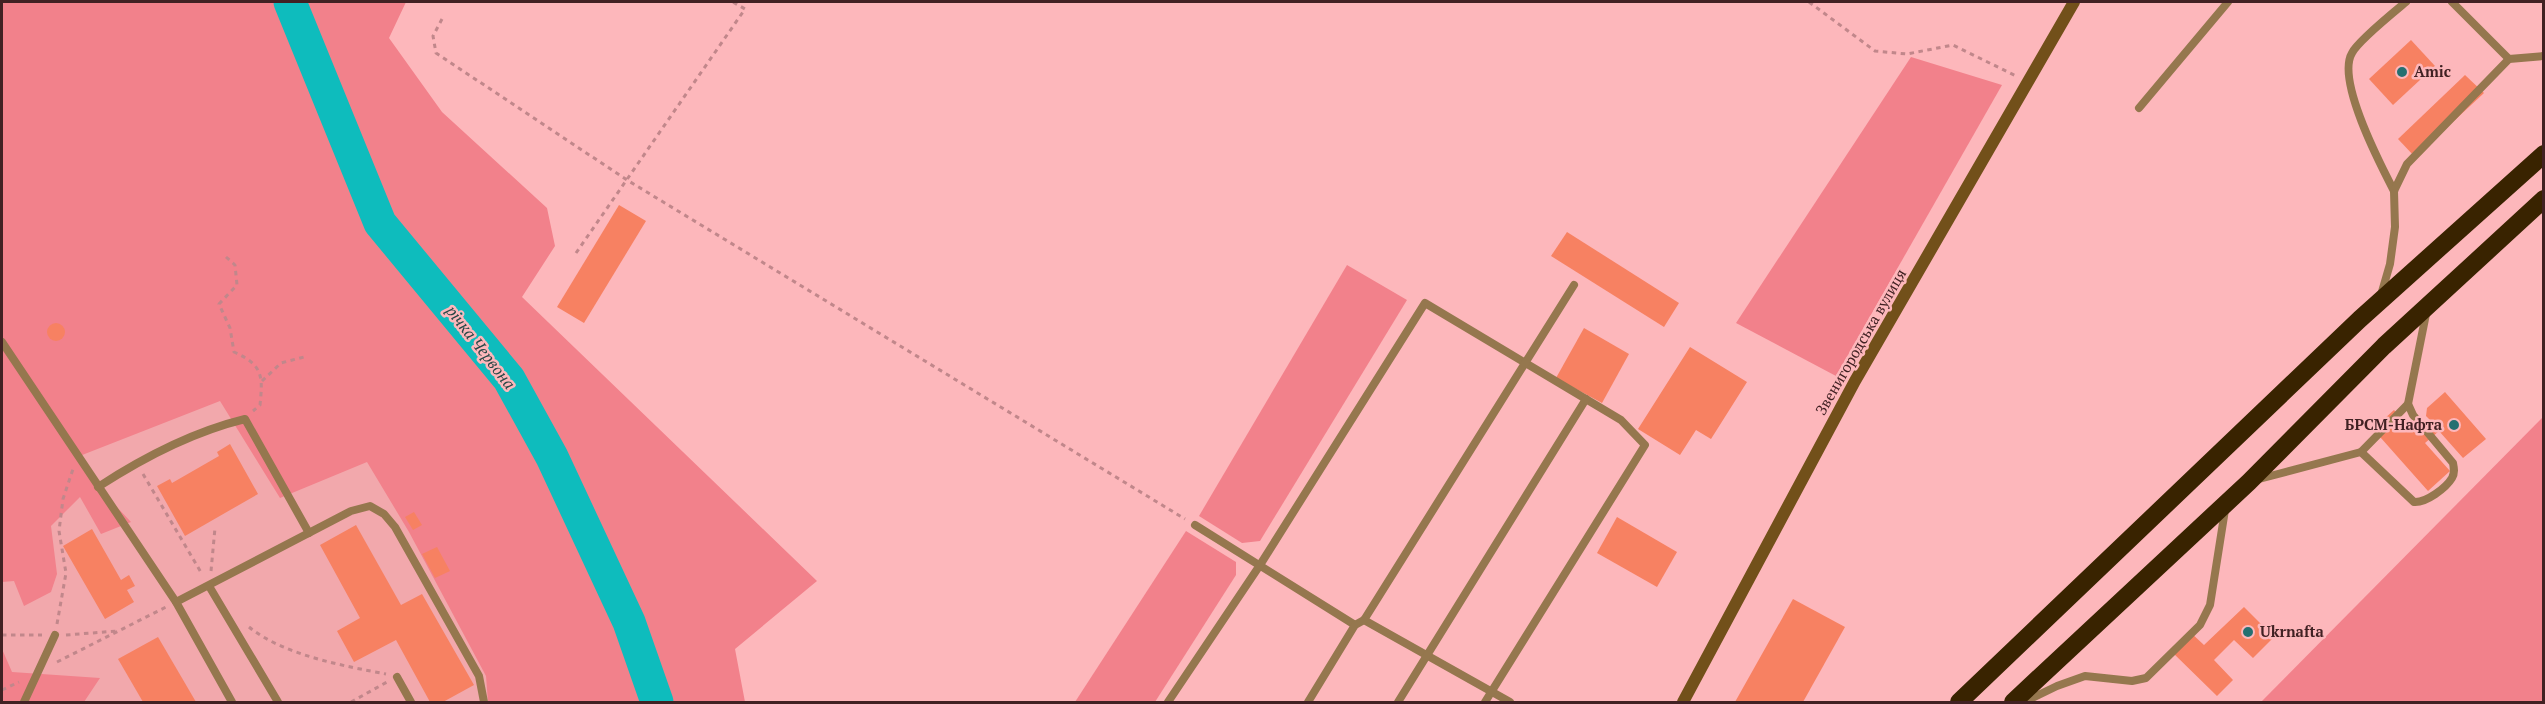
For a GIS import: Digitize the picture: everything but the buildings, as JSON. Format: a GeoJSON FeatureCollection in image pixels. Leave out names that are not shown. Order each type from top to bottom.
{"type":"FeatureCollection","features":[{"type":"Feature","properties":{"kind":"highway"},"geometry":{"type":"LineString","coordinates":[[1959,702],[2379,303],[2544,154]]}},
{"type":"Feature","properties":{"kind":"highway"},"geometry":{"type":"LineString","coordinates":[[2013,702],[2249,482],[2384,346],[2544,200]]}},
{"type":"Feature","properties":{"kind":"street","name":"Звенигородська вулиця"},"geometry":{"type":"LineString","coordinates":[[1683,702],[1855,381],[2074,2]]}},
{"type":"Feature","properties":{"kind":"lane"},"geometry":{"type":"LineString","coordinates":[[2139,108],[2228,2]]}},
{"type":"Feature","properties":{"kind":"lane"},"geometry":{"type":"LineString","coordinates":[[2379,303],[2390,264],[2395,227],[2394,191],[2366,137],[2347,71],[2352,52],[2406,2]]}},
{"type":"Feature","properties":{"kind":"lane"},"geometry":{"type":"LineString","coordinates":[[2452,2],[2509,59]]}},
{"type":"Feature","properties":{"kind":"lane"},"geometry":{"type":"LineString","coordinates":[[2394,191],[2407,164],[2509,59],[2544,56]]}},
{"type":"Feature","properties":{"kind":"lane"},"geometry":{"type":"LineString","coordinates":[[1308,702],[1355,625],[1364,620],[1574,285]]}},
{"type":"Feature","properties":{"kind":"lane"},"geometry":{"type":"LineString","coordinates":[[1168,702],[1260,566],[1425,303],[1621,420],[1646,445],[1485,702]]}},
{"type":"Feature","properties":{"kind":"lane"},"geometry":{"type":"LineString","coordinates":[[2361,452],[2414,502],[2426,500],[2452,478],[2455,470],[2453,463],[2413,415],[2408,404],[2427,306]]}},
{"type":"Feature","properties":{"kind":"lane"},"geometry":{"type":"LineString","coordinates":[[2,342],[176,602],[232,702]]}},
{"type":"Feature","properties":{"kind":"lane"},"geometry":{"type":"LineString","coordinates":[[1398,702],[1586,399]]}},
{"type":"Feature","properties":{"kind":"lane"},"geometry":{"type":"LineString","coordinates":[[2249,482],[2361,452],[2408,404]]}},
{"type":"Feature","properties":{"kind":"lane"},"geometry":{"type":"LineString","coordinates":[[98,487],[136,462],[213,427],[245,419],[309,533]]}},
{"type":"Feature","properties":{"kind":"lane"},"geometry":{"type":"LineString","coordinates":[[2024,702],[2085,676],[2132,681],[2146,678],[2200,625],[2210,605],[2226,503]]}},
{"type":"Feature","properties":{"kind":"lane"},"geometry":{"type":"LineString","coordinates":[[176,602],[362,506],[370,506],[384,514],[395,526],[479,676],[484,702]]}},
{"type":"Feature","properties":{"kind":"lane"},"geometry":{"type":"LineString","coordinates":[[1196,525],[1355,625]]}},
{"type":"Feature","properties":{"kind":"lane"},"geometry":{"type":"LineString","coordinates":[[209,586],[278,702]]}},
{"type":"Feature","properties":{"kind":"lane"},"geometry":{"type":"LineString","coordinates":[[1364,620],[1510,702]]}},
{"type":"Feature","properties":{"kind":"lane"},"geometry":{"type":"LineString","coordinates":[[24,702],[55,635]]}},
{"type":"Feature","properties":{"kind":"lane"},"geometry":{"type":"LineString","coordinates":[[397,677],[411,702]]}},
{"type":"Feature","properties":{"kind":"path"},"geometry":{"type":"LineString","coordinates":[[576,253],[745,9],[733,2]]}},
{"type":"Feature","properties":{"kind":"path"},"geometry":{"type":"LineString","coordinates":[[1809,2],[1875,51],[1906,54],[1953,45],[2029,82]]}},
{"type":"Feature","properties":{"kind":"path"},"geometry":{"type":"LineString","coordinates":[[442,19],[433,36],[436,53],[627,180],[1196,525]]}},
{"type":"Feature","properties":{"kind":"path"},"geometry":{"type":"LineString","coordinates":[[226,257],[235,265],[237,285],[219,304],[230,328],[234,352],[252,360],[262,381],[260,405],[245,419]]}},
{"type":"Feature","properties":{"kind":"path"},"geometry":{"type":"LineString","coordinates":[[262,381],[281,363],[304,357]]}},
{"type":"Feature","properties":{"kind":"path"},"geometry":{"type":"LineString","coordinates":[[55,635],[66,573],[59,531],[63,499],[77,457]]}},
{"type":"Feature","properties":{"kind":"path"},"geometry":{"type":"LineString","coordinates":[[136,462],[209,586]]}},
{"type":"Feature","properties":{"kind":"path"},"geometry":{"type":"LineString","coordinates":[[209,586],[215,528]]}},
{"type":"Feature","properties":{"kind":"path"},"geometry":{"type":"LineString","coordinates":[[38,672],[176,602]]}},
{"type":"Feature","properties":{"kind":"path"},"geometry":{"type":"LineString","coordinates":[[243,622],[258,635],[305,654],[397,677]]}},
{"type":"Feature","properties":{"kind":"path"},"geometry":{"type":"LineString","coordinates":[[351,702],[397,677]]}},
{"type":"Feature","properties":{"kind":"shaded area"},"geometry":{"type":"Polygon","coordinates":[[[2,2],[406,2],[389,38],[442,112],[547,208],[555,246],[522,297],[817,581],[735,649],[745,702],[488,702],[486,676],[409,532],[367,462],[280,498],[220,401],[77,457],[98,487],[131,522],[101,534],[80,497],[51,526],[57,574],[51,592],[24,606],[14,581],[2,582],[2,2]]]}},
{"type":"Feature","properties":{"kind":"shaded area"},"geometry":{"type":"Polygon","coordinates":[[[85,2],[564,702],[2,702],[2,37],[85,2]]]}},
{"type":"Feature","properties":{"kind":"shaded area"},"geometry":{"type":"Polygon","coordinates":[[[1911,57],[2002,85],[1836,376],[1736,323],[1911,57]]]}},
{"type":"Feature","properties":{"kind":"shaded area"},"geometry":{"type":"Polygon","coordinates":[[[1347,265],[1407,300],[1260,541],[1242,543],[1199,516],[1347,265]]]}},
{"type":"Feature","properties":{"kind":"shaded area"},"geometry":{"type":"Polygon","coordinates":[[[2543,417],[2543,702],[2261,702],[2543,417]]]}},
{"type":"Feature","properties":{"kind":"shaded area"},"geometry":{"type":"Polygon","coordinates":[[[1186,531],[1236,562],[1236,575],[1155,702],[1075,702],[1186,531]]]}},
{"type":"Feature","properties":{"kind":"shaded area"},"geometry":{"type":"Polygon","coordinates":[[[2,649],[12,672],[100,678],[84,702],[2,702],[2,649]]]}},
{"type":"Feature","properties":{"kind":"waterway","name":"річка Червона"},"geometry":{"type":"LineString","coordinates":[[290,2],[380,223],[509,379],[552,457],[629,622],[657,702]]}},
{"type":"Feature","properties":{"kind":"place","name":"Amic"},"geometry":{"type":"Point","coordinates":[2402,72]}},
{"type":"Feature","properties":{"kind":"place","name":"БРСМ-Нафта"},"geometry":{"type":"Point","coordinates":[2454,425]}},
{"type":"Feature","properties":{"kind":"place","name":"Ukrnafta"},"geometry":{"type":"Point","coordinates":[2248,632]}}]}
